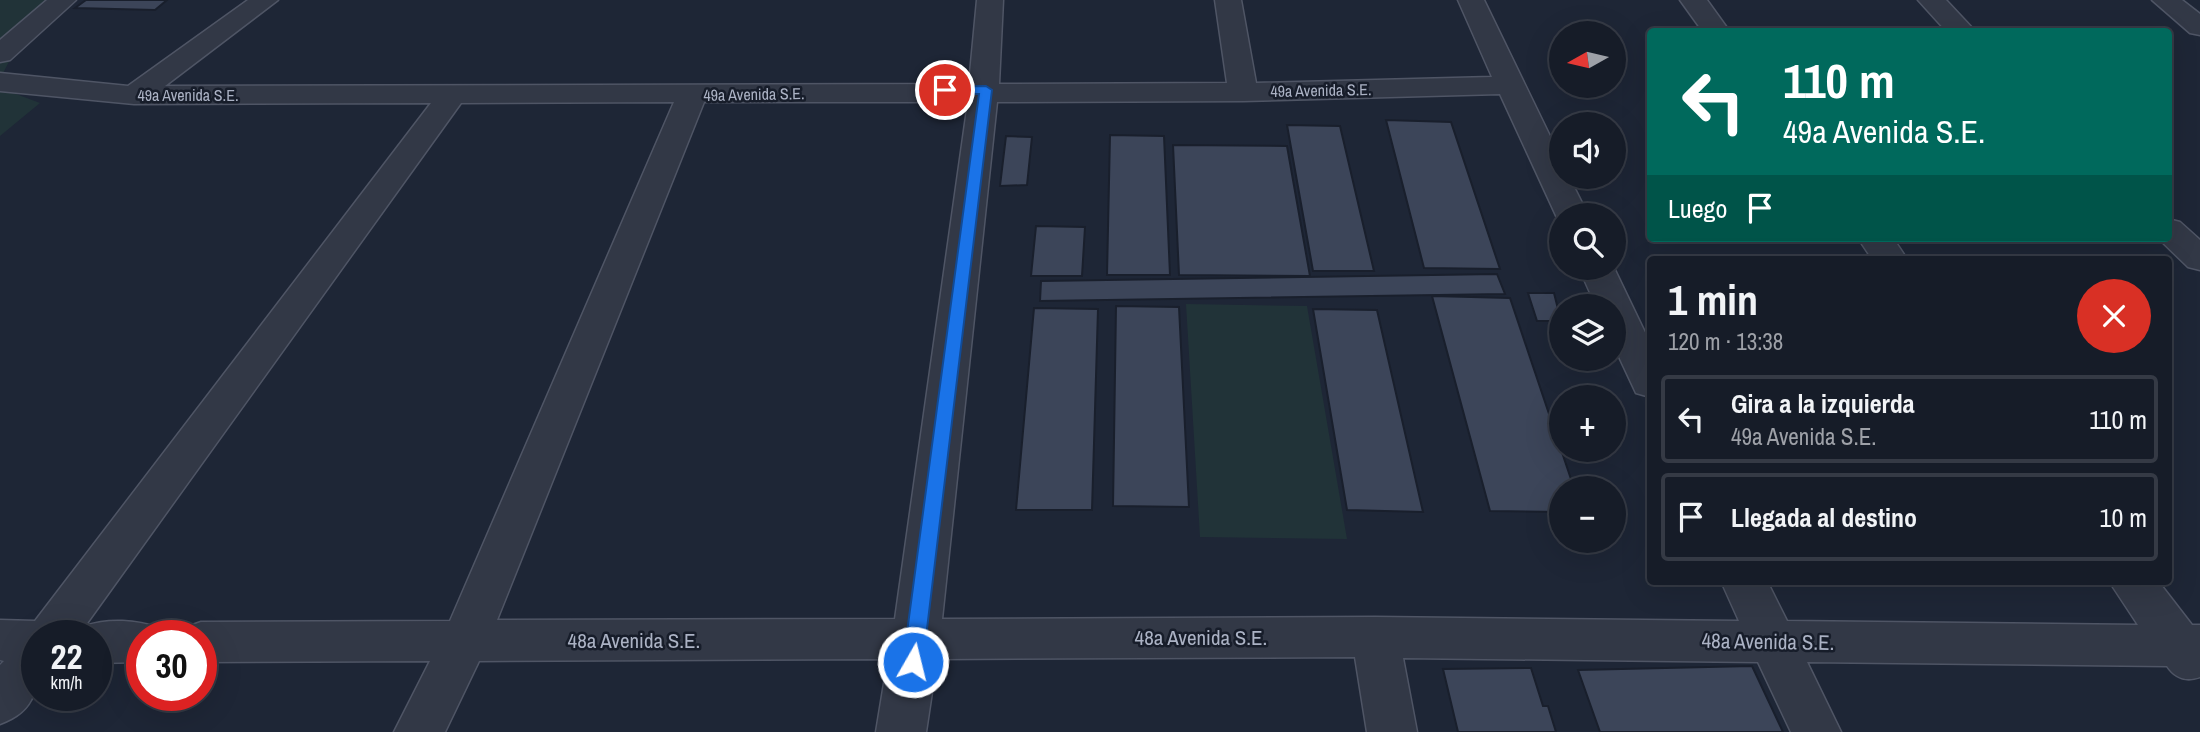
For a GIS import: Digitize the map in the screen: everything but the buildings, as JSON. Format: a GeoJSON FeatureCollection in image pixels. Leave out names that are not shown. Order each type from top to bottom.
{"type":"FeatureCollection","features":[{"type":"Feature","properties":{"kind":"street"},"geometry":{"type":"LineString","coordinates":[[0,54],[63,0]]}},
{"type":"Feature","properties":{"kind":"street"},"geometry":{"type":"LineString","coordinates":[[134,95],[265,0]]}},
{"type":"Feature","properties":{"kind":"street"},"geometry":{"type":"LineString","coordinates":[[901,732],[916,638],[986,90],[990,0]]}},
{"type":"Feature","properties":{"kind":"street"},"geometry":{"type":"LineString","coordinates":[[1228,0],[1243,92]]}},
{"type":"Feature","properties":{"kind":"street"},"geometry":{"type":"LineString","coordinates":[[1471,0],[1565,203]]}},
{"type":"Feature","properties":{"kind":"street"},"geometry":{"type":"LineString","coordinates":[[1693,0],[1714,28]]}},
{"type":"Feature","properties":{"kind":"street"},"geometry":{"type":"LineString","coordinates":[[1931,0],[1960,28]]}},
{"type":"Feature","properties":{"kind":"street"},"geometry":{"type":"LineString","coordinates":[[2165,0],[2200,27]]}},
{"type":"Feature","properties":{"kind":"street","name":"49a Avenida S.E."},"geometry":{"type":"LineString","coordinates":[[0,82],[134,95],[692,95],[986,90],[1243,92],[1510,85]]}},
{"type":"Feature","properties":{"kind":"street"},"geometry":{"type":"LineString","coordinates":[[63,620],[453,94]]}},
{"type":"Feature","properties":{"kind":"street"},"geometry":{"type":"LineString","coordinates":[[419,732],[464,642],[692,95]]}},
{"type":"Feature","properties":{"kind":"street"},"geometry":{"type":"LineString","coordinates":[[2172,233],[2200,259]]}},
{"type":"Feature","properties":{"kind":"street"},"geometry":{"type":"LineString","coordinates":[[1878,242],[1889,256]]}},
{"type":"Feature","properties":{"kind":"street"},"geometry":{"type":"LineString","coordinates":[[1602,280],[1647,377]]}},
{"type":"Feature","properties":{"kind":"street"},"geometry":{"type":"LineString","coordinates":[[1746,585],[1816,732]]}},
{"type":"Feature","properties":{"kind":"street"},"geometry":{"type":"LineString","coordinates":[[2135,585],[2193,655]]}},
{"type":"Feature","properties":{"kind":"street"},"geometry":{"type":"LineString","coordinates":[[1375,637],[1392,732]]}},
{"type":"Feature","properties":{"kind":"street","name":"48a Avenida S.E."},"geometry":{"type":"LineString","coordinates":[[217,642],[1375,637],[1773,643],[2193,655]]}},
{"type":"Feature","properties":{"kind":"street"},"geometry":{"type":"LineString","coordinates":[[0,640],[21,641]]}},
{"type":"Feature","properties":{"kind":"street"},"geometry":{"type":"LineString","coordinates":[[0,702],[21,676]]}},
{"type":"Feature","properties":{"kind":"shaded area"},"geometry":{"type":"Polygon","coordinates":[[[0,0],[72,0],[20,46],[0,82],[0,0]]]}},
{"type":"Feature","properties":{"kind":"shaded area"},"geometry":{"type":"Polygon","coordinates":[[[0,88],[40,103],[0,136],[0,88]]]}},
{"type":"Feature","properties":{"kind":"shaded area"},"geometry":{"type":"Polygon","coordinates":[[[1186,304],[1307,306],[1347,539],[1200,537],[1186,304]]]}},
{"type":"Feature","properties":{"kind":"route"},"geometry":{"type":"LineString","coordinates":[[913,662],[986,90],[945,90]]}}]}
